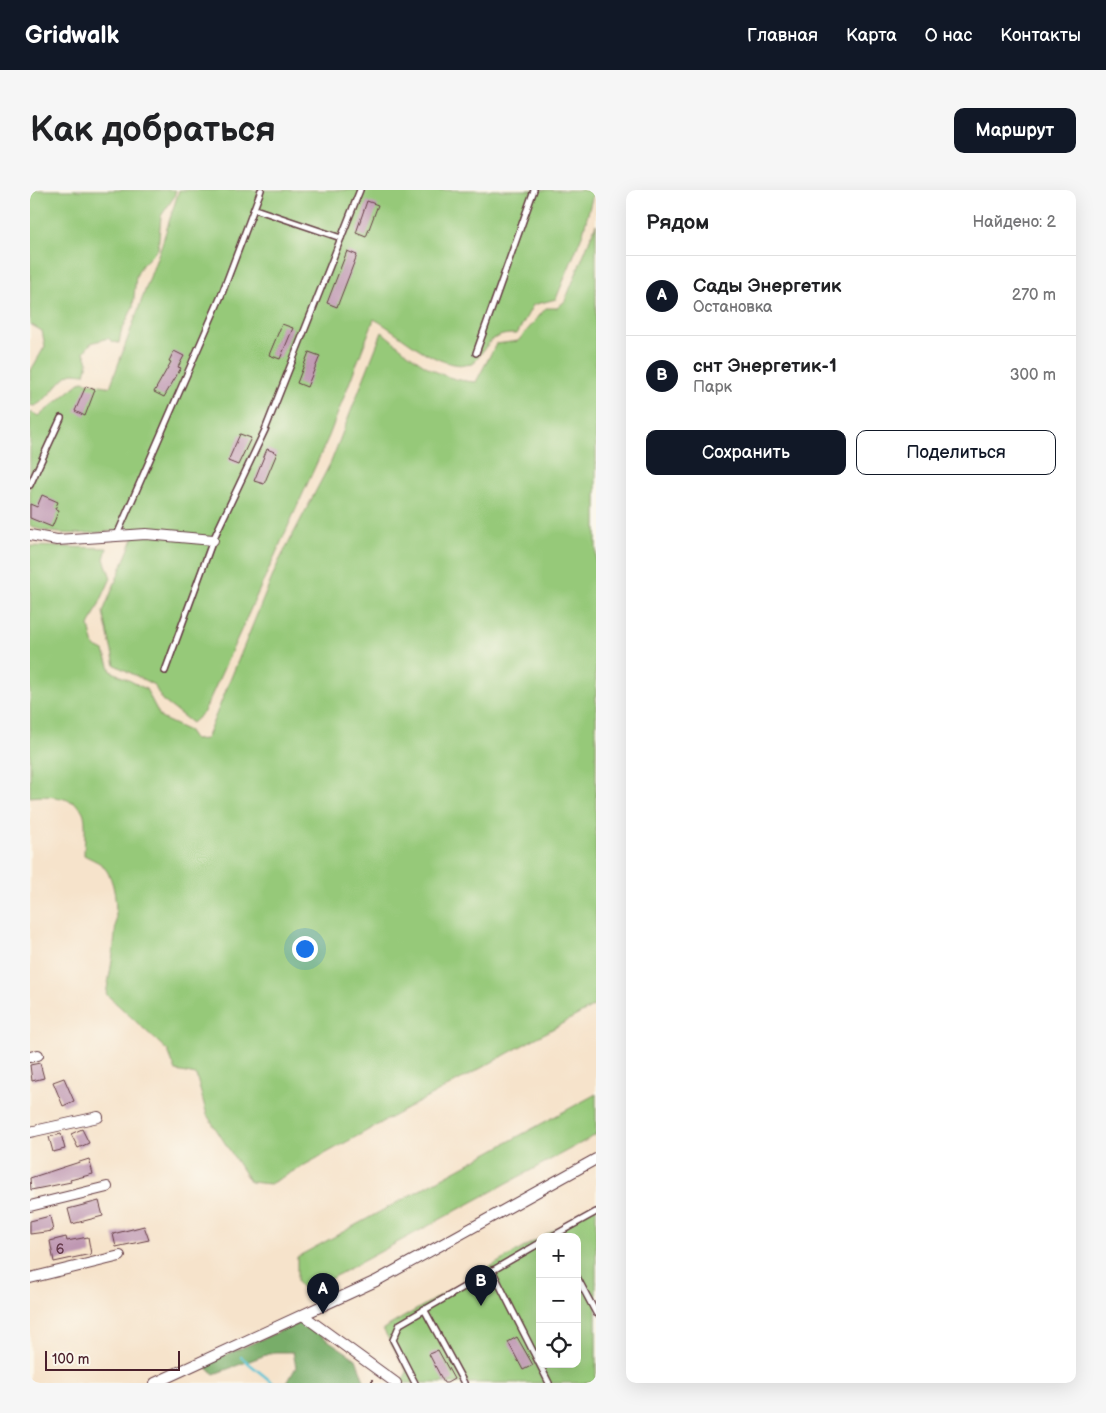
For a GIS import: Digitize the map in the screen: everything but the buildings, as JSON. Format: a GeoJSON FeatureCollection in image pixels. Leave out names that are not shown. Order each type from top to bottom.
{"type":"FeatureCollection","features":[{"type":"Feature","properties":{"kind":"street"},"geometry":{"type":"LineString","coordinates":[[30,535],[57,540],[146,534],[213,540]]}},
{"type":"Feature","properties":{"kind":"street"},"geometry":{"type":"LineString","coordinates":[[30,1132],[98,1117]]}},
{"type":"Feature","properties":{"kind":"street"},"geometry":{"type":"LineString","coordinates":[[155,1383],[304,1316],[385,1277],[596,1159]]}},
{"type":"Feature","properties":{"kind":"street"},"geometry":{"type":"LineString","coordinates":[[30,1206],[107,1187]]}},
{"type":"Feature","properties":{"kind":"street"},"geometry":{"type":"LineString","coordinates":[[30,1278],[120,1256]]}},
{"type":"Feature","properties":{"kind":"street"},"geometry":{"type":"LineString","coordinates":[[304,1316],[396,1383]]}},
{"type":"Feature","properties":{"kind":"lane"},"geometry":{"type":"LineString","coordinates":[[116,536],[221,296],[262,190]]}},
{"type":"Feature","properties":{"kind":"lane"},"geometry":{"type":"LineString","coordinates":[[165,671],[213,540],[265,430],[360,190]]}},
{"type":"Feature","properties":{"kind":"lane"},"geometry":{"type":"LineString","coordinates":[[476,353],[534,190]]}},
{"type":"Feature","properties":{"kind":"lane"},"geometry":{"type":"LineString","coordinates":[[255,209],[341,238]]}},
{"type":"Feature","properties":{"kind":"lane"},"geometry":{"type":"LineString","coordinates":[[30,485],[61,418]]}},
{"type":"Feature","properties":{"kind":"lane"},"geometry":{"type":"LineString","coordinates":[[558,1233],[596,1212]]}},
{"type":"Feature","properties":{"kind":"lane"},"geometry":{"type":"LineString","coordinates":[[415,1383],[393,1340],[400,1324],[536,1245]]}},
{"type":"Feature","properties":{"kind":"lane"},"geometry":{"type":"LineString","coordinates":[[492,1270],[549,1383]]}},
{"type":"Feature","properties":{"kind":"lane"},"geometry":{"type":"LineString","coordinates":[[578,1278],[596,1313]]}},
{"type":"Feature","properties":{"kind":"lane"},"geometry":{"type":"LineString","coordinates":[[424,1309],[464,1383]]}},
{"type":"Feature","properties":{"kind":"green space"},"geometry":{"type":"Polygon","coordinates":[[[30,190],[176,190],[174,197],[161,216],[158,249],[142,265],[136,276],[133,307],[121,332],[119,343],[113,342],[108,338],[91,343],[84,352],[88,362],[85,374],[73,373],[68,375],[45,399],[34,406],[30,405],[30,372],[45,346],[42,331],[30,324],[30,190]]]}},
{"type":"Feature","properties":{"kind":"green space"},"geometry":{"type":"Polygon","coordinates":[[[179,190],[594,190],[583,233],[556,299],[533,305],[517,334],[508,334],[495,338],[473,364],[459,365],[433,357],[374,319],[329,436],[204,712],[192,723],[162,700],[154,685],[115,665],[103,612],[137,529],[70,534],[56,533],[30,526],[30,412],[39,416],[82,381],[110,387],[162,244],[179,190]]]}},
{"type":"Feature","properties":{"kind":"green space"},"geometry":{"type":"Polygon","coordinates":[[[596,224],[596,1005],[270,1184],[250,1182],[207,1115],[196,1075],[176,1071],[168,1051],[106,994],[114,947],[116,910],[114,893],[111,878],[104,867],[84,855],[85,826],[83,812],[74,803],[67,800],[43,796],[30,797],[30,546],[107,548],[104,559],[111,578],[89,626],[94,646],[104,651],[111,671],[146,689],[161,718],[189,731],[195,740],[206,739],[278,563],[331,462],[382,332],[425,366],[436,372],[448,377],[476,382],[496,344],[518,341],[546,308],[557,308],[565,301],[596,224]]]}},
{"type":"Feature","properties":{"kind":"green space"},"geometry":{"type":"Polygon","coordinates":[[[596,1094],[596,1135],[306,1292],[297,1282],[297,1257],[596,1094]]]}},
{"type":"Feature","properties":{"kind":"green space"},"geometry":{"type":"Polygon","coordinates":[[[596,1207],[596,1383],[401,1383],[407,1372],[383,1329],[536,1240],[536,1368],[581,1368],[581,1233],[549,1233],[596,1207]]]}},
{"type":"Feature","properties":{"kind":"green space"},"geometry":{"type":"Polygon","coordinates":[[[301,1322],[356,1359],[365,1383],[287,1383],[296,1367],[293,1352],[274,1352],[214,1374],[207,1368],[214,1360],[301,1322]]]}},
{"type":"Feature","properties":{"kind":"waterway"},"geometry":{"type":"LineString","coordinates":[[241,1357],[273,1383]]}},
{"type":"Feature","properties":{"kind":"place","name":"снт Энергетик-1"},"geometry":{"type":"Point","coordinates":[481,1306]}},
{"type":"Feature","properties":{"kind":"place","name":"Сады Энергетик"},"geometry":{"type":"Point","coordinates":[323,1314]}}]}
